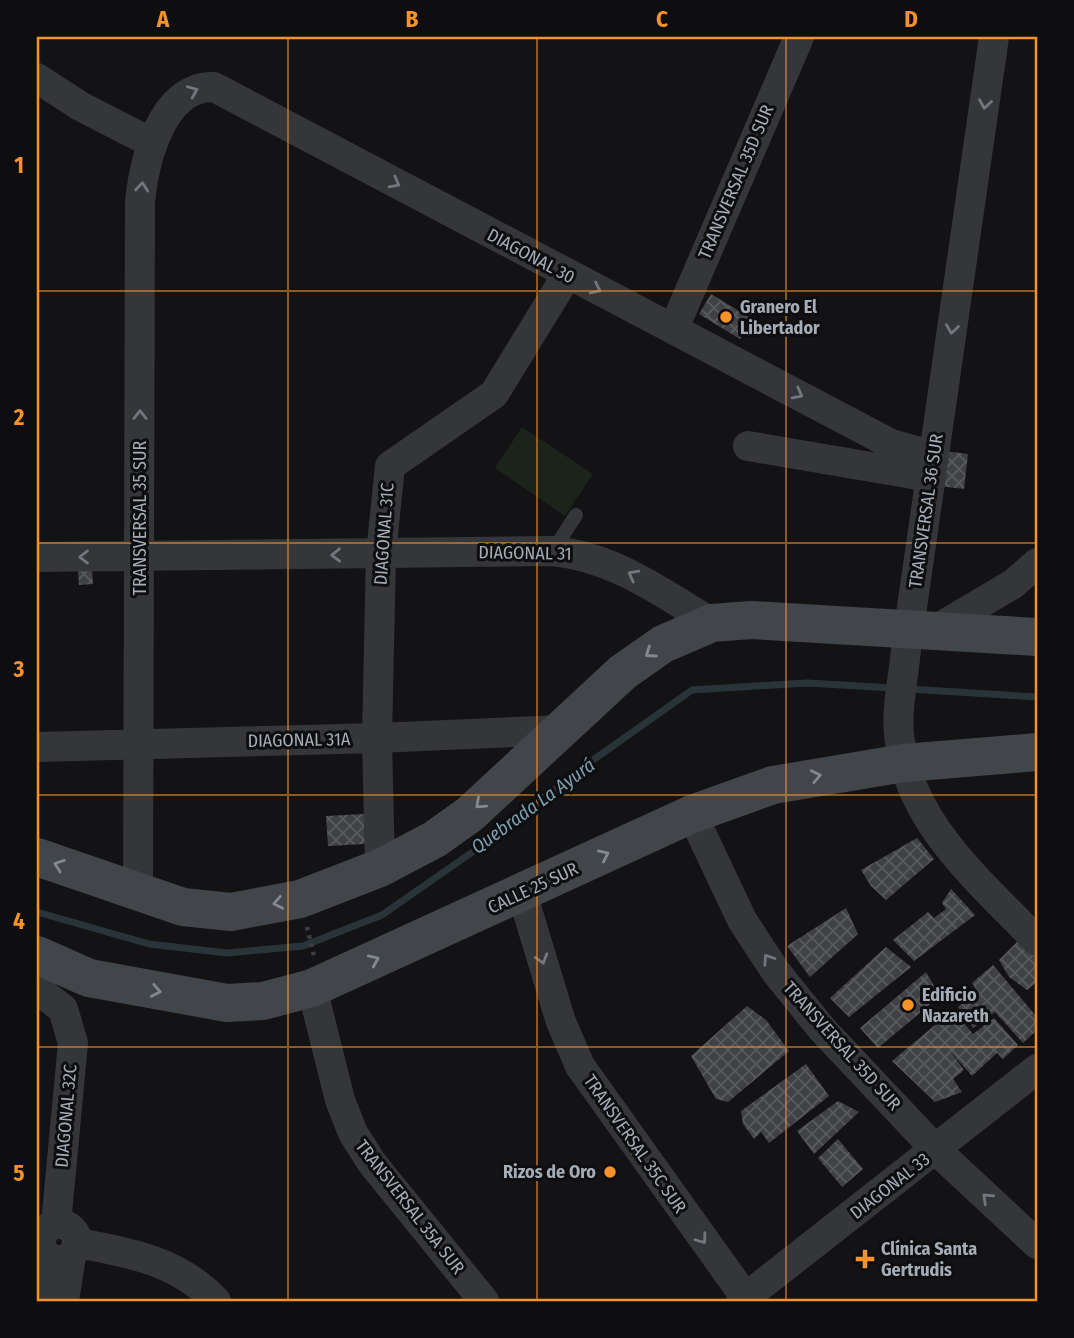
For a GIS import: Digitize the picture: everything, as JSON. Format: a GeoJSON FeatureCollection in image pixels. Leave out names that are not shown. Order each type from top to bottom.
{"type":"FeatureCollection","features":[{"type":"Feature","properties":{"kind":"main road"},"geometry":{"type":"LineString","coordinates":[[37,857],[138,894],[183,907],[230,912],[300,899],[380,868],[435,839],[470,814],[623,672],[663,645],[712,624],[751,620],[1037,637]]}},
{"type":"Feature","properties":{"kind":"main road","name":"CALLE 25 SUR"},"geometry":{"type":"LineString","coordinates":[[37,955],[89,978],[227,1003],[263,1002],[313,975],[523,893],[692,814],[773,785],[901,747],[1037,752]]}},
{"type":"Feature","properties":{"kind":"street","name":"TRANSVERSAL 35D SUR"},"geometry":{"type":"LineString","coordinates":[[674,328],[799,37]]}},
{"type":"Feature","properties":{"kind":"street","name":"TRANSVERSAL 36 SUR"},"geometry":{"type":"LineString","coordinates":[[994,37],[932,466],[920,632],[904,676],[901,747],[917,802],[947,847],[1037,942]]}},
{"type":"Feature","properties":{"kind":"street"},"geometry":{"type":"LineString","coordinates":[[37,78],[80,106],[152,143]]}},
{"type":"Feature","properties":{"kind":"street","name":"DIAGONAL 30"},"geometry":{"type":"LineString","coordinates":[[152,143],[178,99],[196,88],[214,87],[566,275],[674,328],[890,456],[932,466]]}},
{"type":"Feature","properties":{"kind":"street","name":"TRANSVERSAL 35 SUR"},"geometry":{"type":"LineString","coordinates":[[138,894],[140,202],[143,171],[152,143]]}},
{"type":"Feature","properties":{"kind":"street","name":"DIAGONAL 31C"},"geometry":{"type":"LineString","coordinates":[[380,868],[377,738],[381,554],[390,466],[494,394],[566,275]]}},
{"type":"Feature","properties":{"kind":"street"},"geometry":{"type":"LineString","coordinates":[[748,446],[890,456]]}},
{"type":"Feature","properties":{"kind":"street","name":"DIAGONAL 31"},"geometry":{"type":"LineString","coordinates":[[37,557],[553,551],[578,553],[609,562],[661,590],[712,624]]}},
{"type":"Feature","properties":{"kind":"street"},"geometry":{"type":"LineString","coordinates":[[920,632],[1013,584],[1037,563]]}},
{"type":"Feature","properties":{"kind":"street","name":"DIAGONAL 31A"},"geometry":{"type":"LineString","coordinates":[[37,747],[562,730]]}},
{"type":"Feature","properties":{"kind":"street","name":"TRANSVERSAL 35D SUR"},"geometry":{"type":"LineString","coordinates":[[692,814],[742,920],[776,972],[822,1029],[936,1150],[1037,1244]]}},
{"type":"Feature","properties":{"kind":"street","name":"TRANSVERSAL 35C SUR"},"geometry":{"type":"LineString","coordinates":[[523,893],[561,1022],[580,1066],[745,1300]]}},
{"type":"Feature","properties":{"kind":"street","name":"TRANSVERSAL 35A SUR"},"geometry":{"type":"LineString","coordinates":[[313,975],[340,1100],[353,1133],[372,1163],[484,1301]]}},
{"type":"Feature","properties":{"kind":"street","name":"DIAGONAL 32C"},"geometry":{"type":"LineString","coordinates":[[37,989],[63,1009],[73,1043],[54,1243],[37,1299]]}},
{"type":"Feature","properties":{"kind":"street","name":"DIAGONAL 33"},"geometry":{"type":"LineString","coordinates":[[745,1300],[1037,1069]]}},
{"type":"Feature","properties":{"kind":"street"},"geometry":{"type":"LineString","coordinates":[[54,1243],[159,1261],[197,1283],[216,1301]]}},
{"type":"Feature","properties":{"kind":"street","name":"DIAGONAL 32C"},"geometry":{"type":"LineString","coordinates":[[54,1243],[64,1301]]}},
{"type":"Feature","properties":{"kind":"lane"},"geometry":{"type":"LineString","coordinates":[[553,551],[576,515]]}},
{"type":"Feature","properties":{"kind":"path"},"geometry":{"type":"LineString","coordinates":[[306,926],[313,975]]}},
{"type":"Feature","properties":{"kind":"shaded area"},"geometry":{"type":"Polygon","coordinates":[[[522,427],[593,474],[565,516],[495,468],[522,427]]]}},
{"type":"Feature","properties":{"kind":"building","name":"Granero El Libertador"},"geometry":{"type":"Polygon","coordinates":[[[711,294],[752,319],[740,339],[699,314],[711,294]]]}},
{"type":"Feature","properties":{"kind":"building"},"geometry":{"type":"Polygon","coordinates":[[[943,451],[968,454],[964,489],[939,486],[943,451]]]}},
{"type":"Feature","properties":{"kind":"building"},"geometry":{"type":"Polygon","coordinates":[[[92,570],[93,584],[79,585],[78,571],[92,570]]]}},
{"type":"Feature","properties":{"kind":"building"},"geometry":{"type":"Polygon","coordinates":[[[364,814],[365,844],[328,846],[326,816],[364,814]]]}},
{"type":"Feature","properties":{"kind":"building"},"geometry":{"type":"Polygon","coordinates":[[[917,838],[934,859],[886,900],[871,886],[861,870],[917,838]]]}},
{"type":"Feature","properties":{"kind":"building"},"geometry":{"type":"Polygon","coordinates":[[[951,889],[975,915],[914,961],[893,940],[928,912],[934,918],[946,909],[942,903],[951,889]]]}},
{"type":"Feature","properties":{"kind":"building"},"geometry":{"type":"Polygon","coordinates":[[[846,908],[858,934],[810,977],[787,946],[846,908]]]}},
{"type":"Feature","properties":{"kind":"building"},"geometry":{"type":"Polygon","coordinates":[[[1024,935],[1037,953],[1037,982],[1027,990],[1009,977],[999,960],[1024,935]]]}},
{"type":"Feature","properties":{"kind":"building"},"geometry":{"type":"Polygon","coordinates":[[[886,947],[911,967],[849,1017],[830,998],[886,947]]]}},
{"type":"Feature","properties":{"kind":"building"},"geometry":{"type":"Polygon","coordinates":[[[993,965],[1037,1017],[1037,1030],[1023,1043],[995,1012],[973,1028],[958,1007],[976,990],[972,983],[993,965]]]}},
{"type":"Feature","properties":{"kind":"building","name":"Edificio Nazareth"},"geometry":{"type":"Polygon","coordinates":[[[926,972],[940,996],[878,1048],[860,1028],[926,972]]]}},
{"type":"Feature","properties":{"kind":"building"},"geometry":{"type":"Polygon","coordinates":[[[747,1006],[766,1020],[789,1051],[728,1102],[716,1099],[691,1056],[747,1006]]]}},
{"type":"Feature","properties":{"kind":"building"},"geometry":{"type":"Polygon","coordinates":[[[953,1010],[973,1034],[994,1018],[1018,1045],[1003,1059],[997,1053],[972,1076],[950,1051],[964,1070],[953,1079],[962,1092],[935,1102],[892,1061],[953,1010]]]}},
{"type":"Feature","properties":{"kind":"building"},"geometry":{"type":"Polygon","coordinates":[[[806,1064],[829,1096],[769,1143],[761,1132],[754,1139],[743,1124],[741,1111],[806,1064]]]}},
{"type":"Feature","properties":{"kind":"building"},"geometry":{"type":"Polygon","coordinates":[[[838,1101],[859,1112],[814,1154],[797,1131],[838,1101]]]}},
{"type":"Feature","properties":{"kind":"building"},"geometry":{"type":"Polygon","coordinates":[[[838,1139],[863,1169],[842,1187],[818,1158],[838,1139]]]}},
{"type":"Feature","properties":{"kind":"waterway","name":"Quebrada La Ayurá"},"geometry":{"type":"LineString","coordinates":[[37,912],[149,944],[227,953],[303,946],[382,915],[504,830],[586,765],[692,690],[807,683],[893,688]]}},
{"type":"Feature","properties":{"kind":"waterway","name":"Quebrada La Ayurá"},"geometry":{"type":"LineString","coordinates":[[909,689],[1037,697]]}},
{"type":"Feature","properties":{"kind":"place","name":"Granero El Libertador"},"geometry":{"type":"Point","coordinates":[726,317]}},
{"type":"Feature","properties":{"kind":"place","name":"Edificio Nazareth"},"geometry":{"type":"Point","coordinates":[908,1005]}},
{"type":"Feature","properties":{"kind":"place","name":"Rizos de Oro"},"geometry":{"type":"Point","coordinates":[610,1172]}},
{"type":"Feature","properties":{"kind":"place","name":"Clínica Santa Gertrudis"},"geometry":{"type":"Point","coordinates":[865,1259]}}]}
